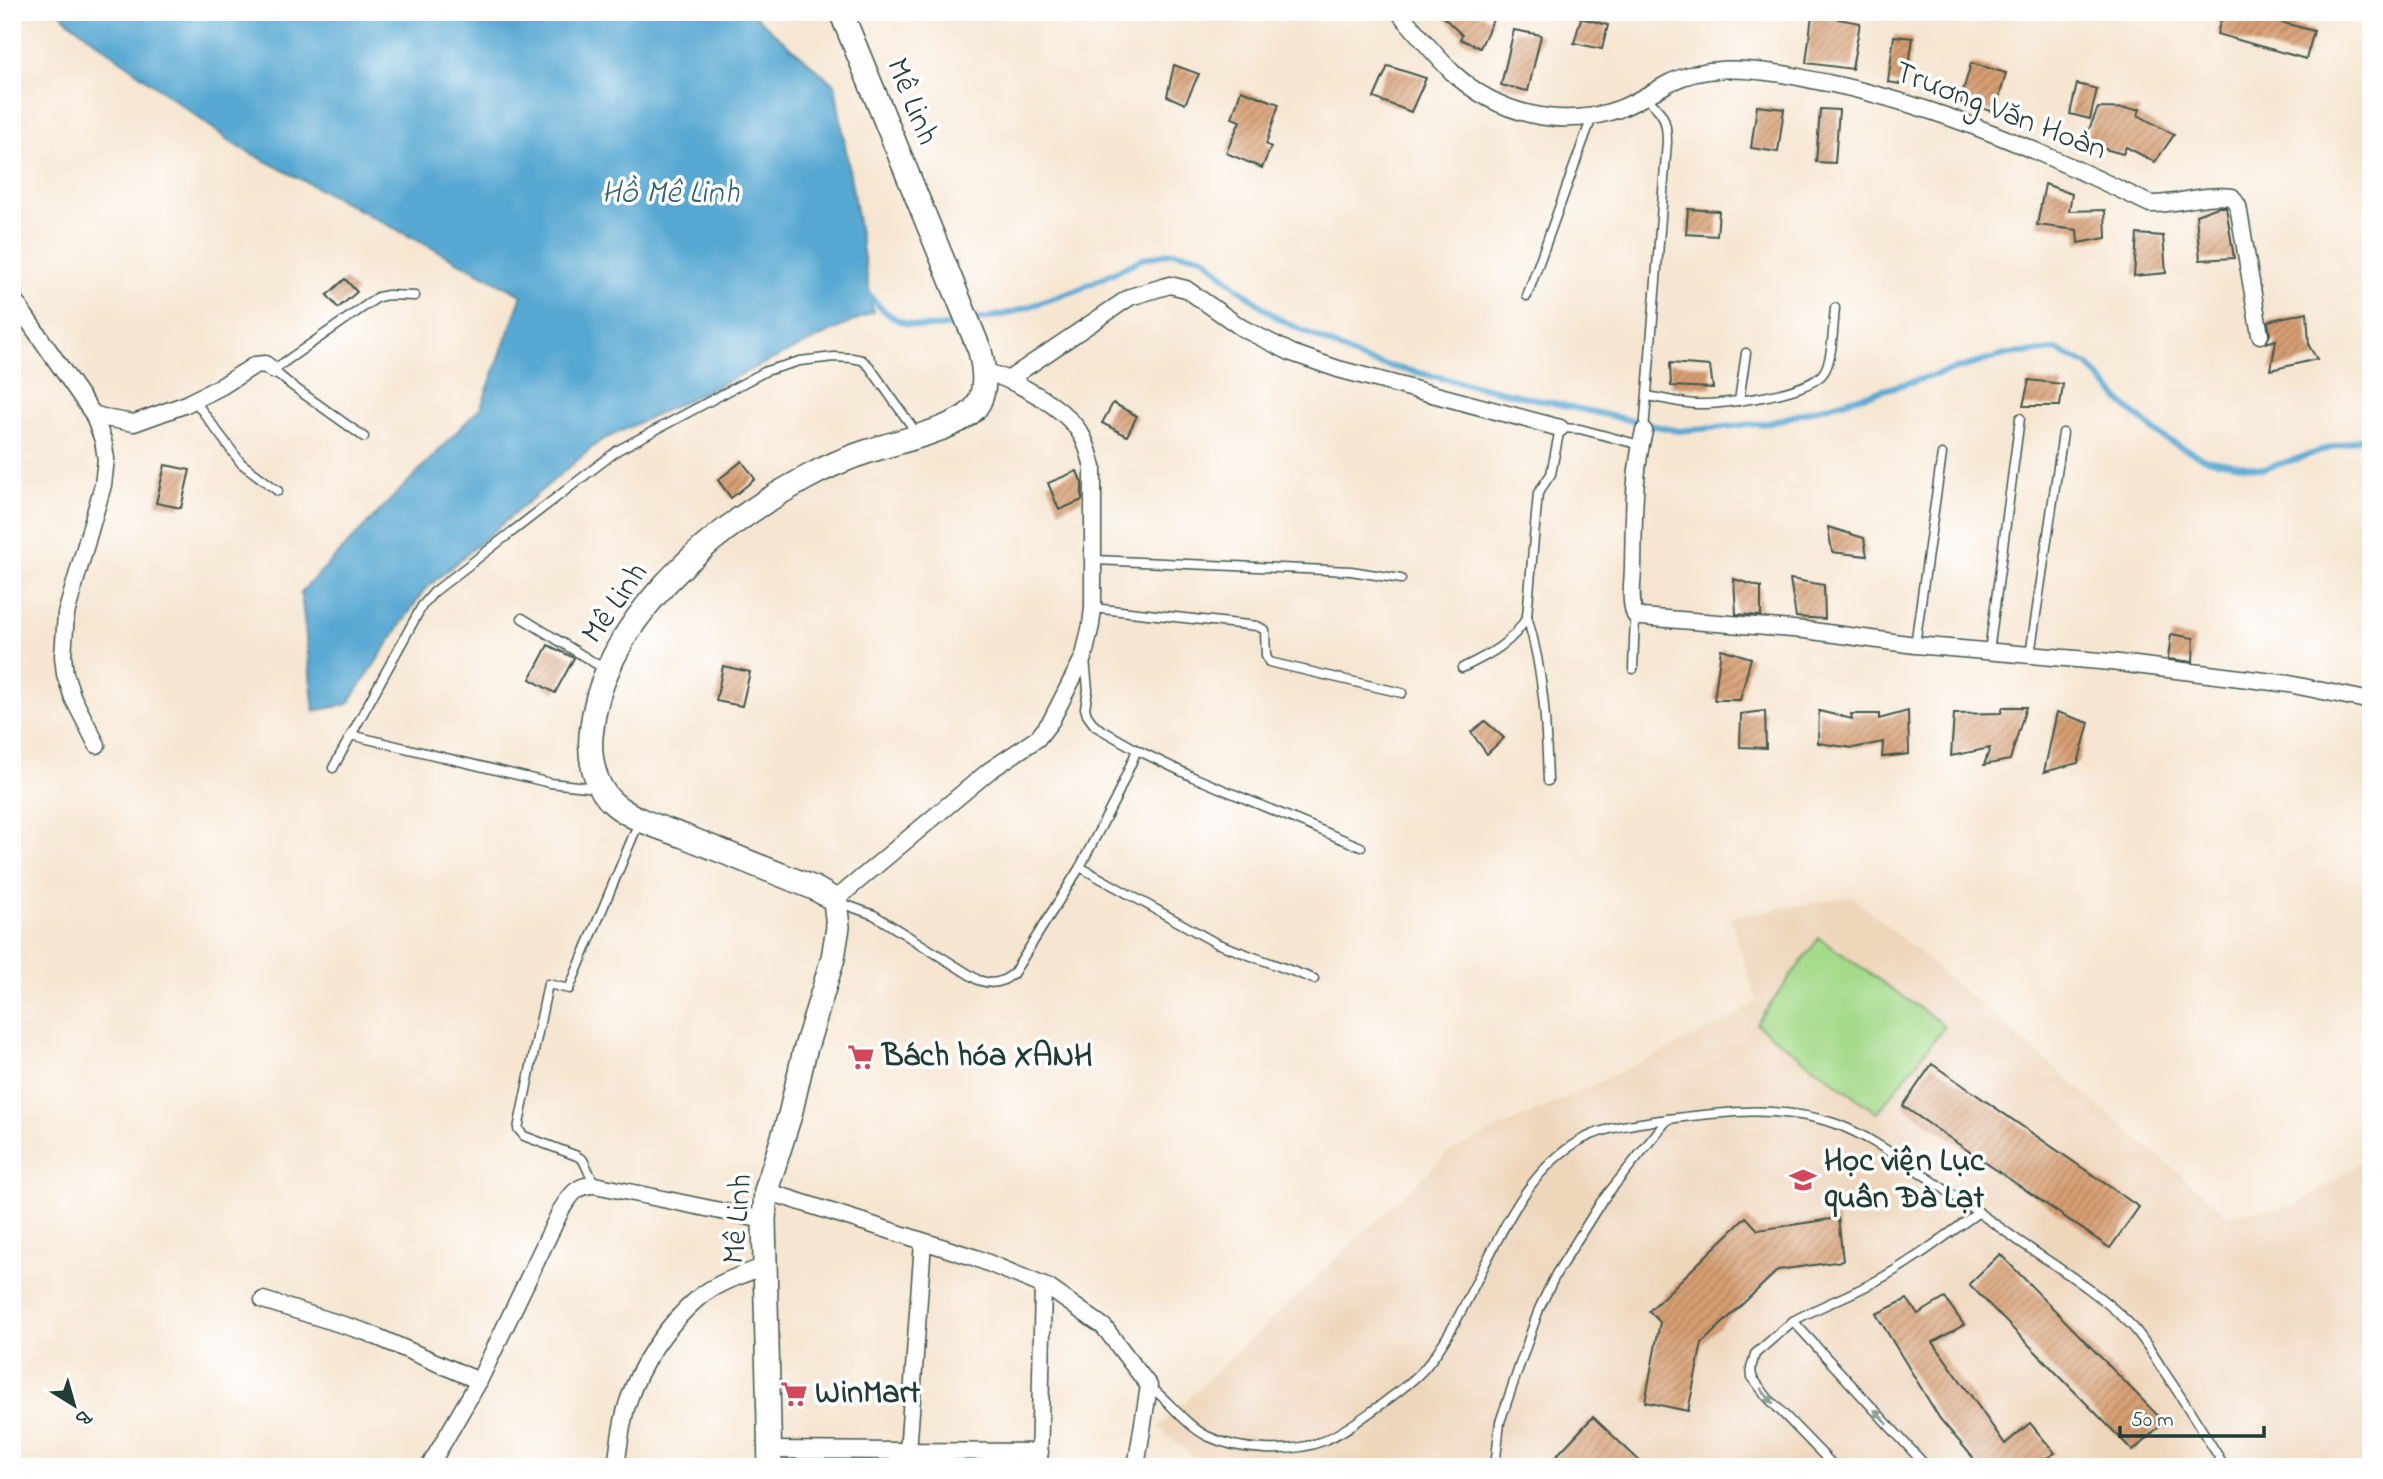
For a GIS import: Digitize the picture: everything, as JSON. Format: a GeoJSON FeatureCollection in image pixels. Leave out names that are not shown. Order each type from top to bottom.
{"type":"FeatureCollection","features":[{"type":"Feature","properties":{"kind":"street","name":"Mê Linh"},"geometry":{"type":"LineString","coordinates":[[602,789],[593,770],[590,748],[592,714],[601,682],[624,639],[656,593],[695,554],[745,515],[782,491],[825,467],[957,422],[976,408],[982,393],[982,361],[841,12]]}},
{"type":"Feature","properties":{"kind":"street","name":"Trương Văn Hoàn"},"geometry":{"type":"LineString","coordinates":[[1399,12],[1453,73],[1486,96],[1549,119],[1592,117],[1620,108],[1674,81],[1712,69],[1777,73],[1876,93],[1947,116],[2029,147],[2150,204],[2161,205],[2178,200],[2222,195],[2232,197],[2238,206],[2260,335]]}},
{"type":"Feature","properties":{"kind":"street"},"geometry":{"type":"LineString","coordinates":[[1009,379],[1130,297],[1170,285],[1186,289],[1242,328],[1292,353],[1338,369],[1560,428]]}},
{"type":"Feature","properties":{"kind":"street"},"geometry":{"type":"LineString","coordinates":[[12,298],[93,414],[103,440],[106,459],[103,485],[66,614],[63,656],[65,674],[73,698],[97,745]]}},
{"type":"Feature","properties":{"kind":"street"},"geometry":{"type":"LineString","coordinates":[[602,789],[613,803],[640,819],[814,887],[835,900],[989,771],[1038,738],[1063,702],[1084,656],[1093,608],[1093,467],[1081,434],[1059,412],[982,361]]}},
{"type":"Feature","properties":{"kind":"street"},"geometry":{"type":"LineString","coordinates":[[93,414],[134,423],[194,400],[255,365],[265,364],[273,370]]}},
{"type":"Feature","properties":{"kind":"street"},"geometry":{"type":"LineString","coordinates":[[1642,438],[1633,547],[1632,600],[1635,615],[1652,619],[1805,630],[1915,645],[2111,662],[2289,684],[2371,701]]}},
{"type":"Feature","properties":{"kind":"street","name":"Mê Linh"},"geometry":{"type":"LineString","coordinates":[[770,1459],[764,1220],[766,1191],[833,958],[838,928],[835,900]]}},
{"type":"Feature","properties":{"kind":"street"},"geometry":{"type":"LineString","coordinates":[[429,1467],[478,1381],[561,1210],[578,1188],[585,1184],[595,1185],[764,1220]]}},
{"type":"Feature","properties":{"kind":"street"},"geometry":{"type":"LineString","coordinates":[[766,1191],[976,1258],[1044,1286],[1075,1305],[1104,1327],[1149,1386],[1136,1467]]}},
{"type":"Feature","properties":{"kind":"street"},"geometry":{"type":"LineString","coordinates":[[907,1458],[923,1242]]}},
{"type":"Feature","properties":{"kind":"street"},"geometry":{"type":"LineString","coordinates":[[616,1467],[628,1403],[637,1378],[654,1348],[698,1298],[732,1279],[765,1266]]}},
{"type":"Feature","properties":{"kind":"street"},"geometry":{"type":"LineString","coordinates":[[770,1459],[1040,1459],[1044,1286]]}},
{"type":"Feature","properties":{"kind":"street"},"geometry":{"type":"LineString","coordinates":[[262,1300],[366,1332],[478,1381]]}},
{"type":"Feature","properties":{"kind":"lane"},"geometry":{"type":"LineString","coordinates":[[1462,668],[1513,637],[1523,626],[1527,616],[1538,493],[1551,474],[1560,428],[1642,438],[1648,396],[1667,142],[1667,124],[1663,116],[1644,96]]}},
{"type":"Feature","properties":{"kind":"lane"},"geometry":{"type":"LineString","coordinates":[[1527,296],[1592,117]]}},
{"type":"Feature","properties":{"kind":"lane"},"geometry":{"type":"LineString","coordinates":[[364,437],[273,370],[378,297],[415,296]]}},
{"type":"Feature","properties":{"kind":"lane"},"geometry":{"type":"LineString","coordinates":[[1648,396],[1693,404],[1727,403],[1784,392],[1814,382],[1828,367],[1835,308]]}},
{"type":"Feature","properties":{"kind":"lane"},"geometry":{"type":"LineString","coordinates":[[1739,401],[1746,353]]}},
{"type":"Feature","properties":{"kind":"lane"},"geometry":{"type":"LineString","coordinates":[[333,768],[422,606],[434,592],[618,450],[766,371],[800,361],[834,357],[862,360],[869,366],[919,435]]}},
{"type":"Feature","properties":{"kind":"lane"},"geometry":{"type":"LineString","coordinates":[[194,400],[241,463],[278,491]]}},
{"type":"Feature","properties":{"kind":"lane"},"geometry":{"type":"LineString","coordinates":[[1989,652],[2020,418]]}},
{"type":"Feature","properties":{"kind":"lane"},"geometry":{"type":"LineString","coordinates":[[2030,655],[2063,433]]}},
{"type":"Feature","properties":{"kind":"lane"},"geometry":{"type":"LineString","coordinates":[[1915,645],[1942,454]]}},
{"type":"Feature","properties":{"kind":"lane"},"geometry":{"type":"LineString","coordinates":[[1094,560],[1351,571],[1401,579]]}},
{"type":"Feature","properties":{"kind":"lane"},"geometry":{"type":"LineString","coordinates":[[1093,608],[1257,626],[1265,630],[1266,656],[1269,662],[1402,693]]}},
{"type":"Feature","properties":{"kind":"lane"},"geometry":{"type":"LineString","coordinates":[[1633,669],[1635,615]]}},
{"type":"Feature","properties":{"kind":"lane"},"geometry":{"type":"LineString","coordinates":[[1527,616],[1537,652],[1544,697],[1548,781]]}},
{"type":"Feature","properties":{"kind":"lane"},"geometry":{"type":"LineString","coordinates":[[522,618],[607,671]]}},
{"type":"Feature","properties":{"kind":"lane"},"geometry":{"type":"LineString","coordinates":[[1084,656],[1088,678],[1085,708],[1095,726],[1137,750],[1255,805],[1361,848]]}},
{"type":"Feature","properties":{"kind":"lane"},"geometry":{"type":"LineString","coordinates":[[351,735],[551,783],[602,789]]}},
{"type":"Feature","properties":{"kind":"lane"},"geometry":{"type":"LineString","coordinates":[[835,900],[874,915],[978,980],[989,984],[1002,982],[1013,974],[1080,867],[1116,798],[1137,750]]}},
{"type":"Feature","properties":{"kind":"lane"},"geometry":{"type":"LineString","coordinates":[[595,1185],[583,1160],[524,1136],[518,1129],[548,984],[569,989],[640,819]]}},
{"type":"Feature","properties":{"kind":"lane"},"geometry":{"type":"LineString","coordinates":[[1080,867],[1216,943],[1314,979]]}},
{"type":"Feature","properties":{"kind":"lane"},"geometry":{"type":"LineString","coordinates":[[1149,1386],[1203,1434],[1220,1441],[1255,1448],[1297,1448],[1321,1442],[1349,1428],[1411,1382],[1425,1367],[1455,1321],[1530,1184],[1575,1143],[1619,1126],[1748,1111],[1783,1112],[1833,1123],[1882,1147],[2092,1293],[2132,1326],[2184,1401],[2225,1467]]}},
{"type":"Feature","properties":{"kind":"lane"},"geometry":{"type":"LineString","coordinates":[[1496,1467],[1500,1422],[1539,1310],[1556,1274],[1601,1202],[1668,1119]]}},
{"type":"Feature","properties":{"kind":"lane"},"geometry":{"type":"LineString","coordinates":[[1835,1467],[1767,1397],[1752,1377],[1751,1368],[1755,1354],[1793,1321],[1907,1263],[1979,1212]]}},
{"type":"Feature","properties":{"kind":"lane"},"geometry":{"type":"LineString","coordinates":[[1793,1321],[1927,1467]]}},
{"type":"Feature","properties":{"kind":"shaded area","name":"Học viện Lục quân Đà Lạt"},"geometry":{"type":"Polygon","coordinates":[[[1852,896],[2228,1215],[2296,1206],[2371,1155],[2371,1467],[1205,1467],[1158,1427],[1449,1152],[1720,1025],[1757,1002],[1730,917],[1852,896]]]}},
{"type":"Feature","properties":{"kind":"green space"},"geometry":{"type":"Polygon","coordinates":[[[1819,938],[1945,1026],[1877,1113],[1756,1024],[1819,938]]]}},
{"type":"Feature","properties":{"kind":"water","name":"Hồ Mê Linh"},"geometry":{"type":"Polygon","coordinates":[[[60,12],[750,12],[835,85],[873,312],[600,441],[424,590],[348,704],[314,711],[301,592],[481,407],[522,295],[235,145],[67,20],[60,12]]]}},
{"type":"Feature","properties":{"kind":"building"},"geometry":{"type":"Polygon","coordinates":[[[1438,12],[1477,12],[1493,20],[1480,48],[1460,39],[1462,35],[1438,12]]]}},
{"type":"Feature","properties":{"kind":"building"},"geometry":{"type":"Polygon","coordinates":[[[2223,12],[2243,12],[2314,31],[2306,59],[2217,34],[2223,12]]]}},
{"type":"Feature","properties":{"kind":"building"},"geometry":{"type":"Polygon","coordinates":[[[1812,15],[1838,17],[1860,23],[1852,69],[1806,63],[1812,15]]]}},
{"type":"Feature","properties":{"kind":"building"},"geometry":{"type":"Polygon","coordinates":[[[1581,18],[1608,25],[1602,49],[1574,43],[1581,18]]]}},
{"type":"Feature","properties":{"kind":"building"},"geometry":{"type":"Polygon","coordinates":[[[1514,30],[1541,35],[1528,91],[1501,85],[1514,30]]]}},
{"type":"Feature","properties":{"kind":"building"},"geometry":{"type":"Polygon","coordinates":[[[1894,36],[1913,38],[1906,85],[1888,82],[1894,36]]]}},
{"type":"Feature","properties":{"kind":"building"},"geometry":{"type":"Polygon","coordinates":[[[1971,63],[2006,73],[1995,112],[1960,102],[1971,63]]]}},
{"type":"Feature","properties":{"kind":"building"},"geometry":{"type":"Polygon","coordinates":[[[1174,65],[1199,74],[1185,104],[1167,96],[1174,65]]]}},
{"type":"Feature","properties":{"kind":"building"},"geometry":{"type":"Polygon","coordinates":[[[1388,66],[1426,78],[1411,112],[1374,98],[1388,66]]]}},
{"type":"Feature","properties":{"kind":"building"},"geometry":{"type":"Polygon","coordinates":[[[2077,84],[2097,89],[2090,119],[2070,114],[2077,84]]]}},
{"type":"Feature","properties":{"kind":"building"},"geometry":{"type":"Polygon","coordinates":[[[1241,90],[1279,104],[1266,144],[1271,147],[1262,168],[1226,153],[1240,121],[1232,118],[1241,90]]]}},
{"type":"Feature","properties":{"kind":"building"},"geometry":{"type":"Polygon","coordinates":[[[1757,106],[1784,109],[1778,152],[1751,148],[1757,106]]]}},
{"type":"Feature","properties":{"kind":"building"},"geometry":{"type":"Polygon","coordinates":[[[2098,108],[2140,109],[2138,115],[2174,135],[2155,162],[2126,147],[2123,154],[2083,143],[2098,108]]]}},
{"type":"Feature","properties":{"kind":"building"},"geometry":{"type":"Polygon","coordinates":[[[1820,109],[1839,110],[1835,163],[1816,162],[1820,109]]]}},
{"type":"Feature","properties":{"kind":"building"},"geometry":{"type":"Polygon","coordinates":[[[2045,184],[2072,194],[2069,211],[2105,210],[2106,238],[2078,243],[2077,230],[2037,225],[2045,184]]]}},
{"type":"Feature","properties":{"kind":"building"},"geometry":{"type":"Polygon","coordinates":[[[2226,207],[2234,258],[2200,260],[2196,215],[2226,207]]]}},
{"type":"Feature","properties":{"kind":"building"},"geometry":{"type":"Polygon","coordinates":[[[1688,209],[1719,211],[1717,236],[1686,234],[1688,209]]]}},
{"type":"Feature","properties":{"kind":"building"},"geometry":{"type":"Polygon","coordinates":[[[2137,234],[2163,236],[2166,273],[2134,276],[2137,234]]]}},
{"type":"Feature","properties":{"kind":"building"},"geometry":{"type":"Polygon","coordinates":[[[345,279],[357,292],[338,308],[327,295],[345,279]]]}},
{"type":"Feature","properties":{"kind":"building"},"geometry":{"type":"Polygon","coordinates":[[[2307,312],[2309,346],[2317,359],[2271,370],[2276,340],[2266,343],[2270,334],[2268,321],[2307,312]]]}},
{"type":"Feature","properties":{"kind":"building"},"geometry":{"type":"Polygon","coordinates":[[[1670,363],[1710,366],[1713,388],[1671,386],[1670,363]]]}},
{"type":"Feature","properties":{"kind":"building"},"geometry":{"type":"Polygon","coordinates":[[[2029,380],[2063,384],[2060,406],[2023,406],[2029,380]]]}},
{"type":"Feature","properties":{"kind":"building"},"geometry":{"type":"Polygon","coordinates":[[[1113,403],[1137,416],[1127,436],[1102,423],[1113,403]]]}},
{"type":"Feature","properties":{"kind":"building"},"geometry":{"type":"Polygon","coordinates":[[[742,461],[755,479],[731,498],[718,480],[742,461]]]}},
{"type":"Feature","properties":{"kind":"building"},"geometry":{"type":"Polygon","coordinates":[[[165,465],[190,470],[181,508],[156,503],[165,465]]]}},
{"type":"Feature","properties":{"kind":"building"},"geometry":{"type":"Polygon","coordinates":[[[1077,471],[1082,483],[1082,500],[1059,510],[1048,483],[1077,471]]]}},
{"type":"Feature","properties":{"kind":"building"},"geometry":{"type":"Polygon","coordinates":[[[1828,527],[1864,538],[1867,556],[1832,552],[1828,527]]]}},
{"type":"Feature","properties":{"kind":"building"},"geometry":{"type":"Polygon","coordinates":[[[1734,579],[1761,587],[1761,616],[1736,614],[1734,579]]]}},
{"type":"Feature","properties":{"kind":"building"},"geometry":{"type":"Polygon","coordinates":[[[1790,579],[1824,585],[1825,619],[1796,617],[1790,579]]]}},
{"type":"Feature","properties":{"kind":"building"},"geometry":{"type":"Polygon","coordinates":[[[2171,634],[2194,638],[2193,662],[2168,659],[2171,634]]]}},
{"type":"Feature","properties":{"kind":"building"},"geometry":{"type":"Polygon","coordinates":[[[548,645],[574,658],[555,693],[530,679],[548,645]]]}},
{"type":"Feature","properties":{"kind":"building"},"geometry":{"type":"Polygon","coordinates":[[[1721,649],[1751,658],[1740,700],[1714,700],[1721,649]]]}},
{"type":"Feature","properties":{"kind":"building"},"geometry":{"type":"Polygon","coordinates":[[[723,666],[750,672],[742,706],[716,701],[723,666]]]}},
{"type":"Feature","properties":{"kind":"building"},"geometry":{"type":"Polygon","coordinates":[[[2003,707],[2026,707],[2010,760],[1984,765],[1990,748],[1951,756],[1954,714],[2001,713],[2003,707]]]}},
{"type":"Feature","properties":{"kind":"building"},"geometry":{"type":"Polygon","coordinates":[[[1765,711],[1766,748],[1740,747],[1741,714],[1765,711]]]}},
{"type":"Feature","properties":{"kind":"building"},"geometry":{"type":"Polygon","coordinates":[[[1819,711],[1852,719],[1851,714],[1879,714],[1879,719],[1908,711],[1909,754],[1882,757],[1883,742],[1853,748],[1818,743],[1819,711]]]}},
{"type":"Feature","properties":{"kind":"building"},"geometry":{"type":"Polygon","coordinates":[[[2057,712],[2089,723],[2078,763],[2044,772],[2057,712]]]}},
{"type":"Feature","properties":{"kind":"building"},"geometry":{"type":"Polygon","coordinates":[[[1485,721],[1504,738],[1487,754],[1471,732],[1485,721]]]}},
{"type":"Feature","properties":{"kind":"building"},"geometry":{"type":"Polygon","coordinates":[[[1932,1064],[2139,1207],[2110,1248],[1903,1106],[1932,1064]]]}},
{"type":"Feature","properties":{"kind":"building"},"geometry":{"type":"Polygon","coordinates":[[[1746,1217],[1758,1230],[1838,1218],[1843,1261],[1778,1270],[1702,1343],[1688,1411],[1645,1402],[1660,1322],[1649,1311],[1746,1217]]]}},
{"type":"Feature","properties":{"kind":"building"},"geometry":{"type":"Polygon","coordinates":[[[2000,1254],[2164,1422],[2133,1451],[1969,1284],[2000,1254]]]}},
{"type":"Feature","properties":{"kind":"building"},"geometry":{"type":"Polygon","coordinates":[[[1945,1298],[1964,1325],[1933,1342],[2005,1444],[2030,1423],[2055,1453],[2031,1467],[1981,1467],[1940,1419],[1876,1314],[1907,1299],[1918,1314],[1945,1298]]]}},
{"type":"Feature","properties":{"kind":"building"},"geometry":{"type":"Polygon","coordinates":[[[1593,1417],[1646,1467],[1546,1467],[1593,1417]]]}},
{"type":"Feature","properties":{"kind":"waterway"},"geometry":{"type":"LineString","coordinates":[[974,321],[1010,313],[1075,291],[1142,259],[1174,252],[1204,257],[1233,284],[1277,318],[1366,361],[1678,431],[1769,423],[2008,354],[2056,350],[2088,365],[2125,406],[2162,437],[2205,459],[2264,469],[2371,435]]}},
{"type":"Feature","properties":{"kind":"waterway"},"geometry":{"type":"LineString","coordinates":[[866,290],[876,303],[897,320],[921,327],[963,323]]}},
{"type":"Feature","properties":{"kind":"place","name":"Bách hóa XANH"},"geometry":{"type":"Point","coordinates":[861,1057]}},
{"type":"Feature","properties":{"kind":"place","name":"Học viện Lục quân Đà Lạt"},"geometry":{"type":"Point","coordinates":[1803,1180]}},
{"type":"Feature","properties":{"kind":"place","name":"WinMart"},"geometry":{"type":"Point","coordinates":[794,1394]}}]}
